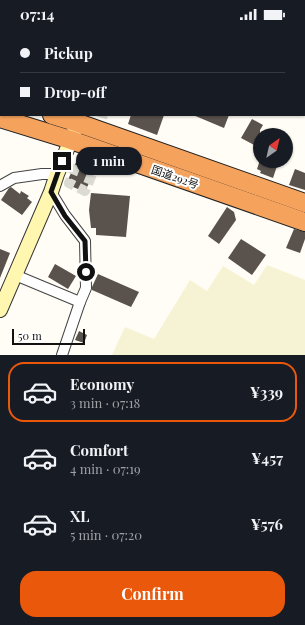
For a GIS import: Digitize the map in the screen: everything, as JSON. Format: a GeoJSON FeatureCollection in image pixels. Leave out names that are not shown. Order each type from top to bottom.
{"type":"FeatureCollection","features":[{"type":"Feature","properties":{"kind":"highway","name":"国道292号"},"geometry":{"type":"LineString","coordinates":[[59,116],[79,119],[305,204]]}},
{"type":"Feature","properties":{"kind":"highway","name":"国道292号"},"geometry":{"type":"LineString","coordinates":[[0,118],[71,140],[305,222]]}},
{"type":"Feature","properties":{"kind":"street"},"geometry":{"type":"LineString","coordinates":[[0,310],[51,192],[79,119]]}},
{"type":"Feature","properties":{"kind":"street"},"geometry":{"type":"LineString","coordinates":[[0,186],[14,178],[42,174],[57,174]]}},
{"type":"Feature","properties":{"kind":"street"},"geometry":{"type":"LineString","coordinates":[[51,192],[65,216],[85,241],[86,288],[62,355]]}},
{"type":"Feature","properties":{"kind":"street"},"geometry":{"type":"LineString","coordinates":[[14,275],[80,302]]}},
{"type":"Feature","properties":{"kind":"shaded area"},"geometry":{"type":"Polygon","coordinates":[[[267,265],[305,280],[305,355],[112,355],[125,327],[154,339],[190,280],[207,291],[223,266],[254,285],[267,265]]]}},
{"type":"Feature","properties":{"kind":"building"},"geometry":{"type":"Polygon","coordinates":[[[131,116],[164,116],[157,135],[128,124],[131,116]]]}},
{"type":"Feature","properties":{"kind":"building"},"geometry":{"type":"Polygon","coordinates":[[[195,116],[229,116],[224,128],[195,116]]]}},
{"type":"Feature","properties":{"kind":"building"},"geometry":{"type":"Polygon","coordinates":[[[252,119],[263,125],[261,128],[253,128],[253,144],[241,138],[252,119]]]}},
{"type":"Feature","properties":{"kind":"building"},"geometry":{"type":"Polygon","coordinates":[[[77,160],[95,169],[85,192],[66,184],[77,160]]]}},
{"type":"Feature","properties":{"kind":"building"},"geometry":{"type":"Polygon","coordinates":[[[276,168],[273,178],[260,173],[261,171],[257,169],[276,168]]]}},
{"type":"Feature","properties":{"kind":"building"},"geometry":{"type":"Polygon","coordinates":[[[295,169],[305,173],[305,190],[289,185],[295,169]]]}},
{"type":"Feature","properties":{"kind":"building"},"geometry":{"type":"Polygon","coordinates":[[[11,187],[20,194],[21,191],[29,196],[27,198],[32,202],[22,215],[1,200],[11,187]]]}},
{"type":"Feature","properties":{"kind":"building"},"geometry":{"type":"Polygon","coordinates":[[[91,193],[130,196],[126,237],[96,235],[96,228],[91,228],[89,210],[91,193]]]}},
{"type":"Feature","properties":{"kind":"building"},"geometry":{"type":"Polygon","coordinates":[[[227,207],[234,212],[236,220],[219,244],[208,236],[227,207]]]}},
{"type":"Feature","properties":{"kind":"building"},"geometry":{"type":"Polygon","coordinates":[[[294,229],[305,232],[305,239],[300,253],[286,248],[294,229]]]}},
{"type":"Feature","properties":{"kind":"building"},"geometry":{"type":"Polygon","coordinates":[[[241,239],[266,255],[252,275],[228,258],[241,239]]]}},
{"type":"Feature","properties":{"kind":"building"},"geometry":{"type":"Polygon","coordinates":[[[0,249],[10,253],[0,278],[0,249]]]}},
{"type":"Feature","properties":{"kind":"building"},"geometry":{"type":"Polygon","coordinates":[[[55,264],[76,276],[68,289],[48,277],[55,264]]]}},
{"type":"Feature","properties":{"kind":"building"},"geometry":{"type":"Polygon","coordinates":[[[98,274],[139,292],[131,307],[92,290],[98,274]]]}},
{"type":"Feature","properties":{"kind":"building"},"geometry":{"type":"Polygon","coordinates":[[[79,331],[87,335],[84,343],[75,340],[79,331]]]}},
{"type":"Feature","properties":{"kind":"tunnel"},"geometry":{"type":"LineString","coordinates":[[76,165],[69,183],[85,191],[100,155]]}},
{"type":"Feature","properties":{"kind":"route"},"geometry":{"type":"LineString","coordinates":[[62,161],[51,192],[65,216],[85,241],[86,272]]}}]}
